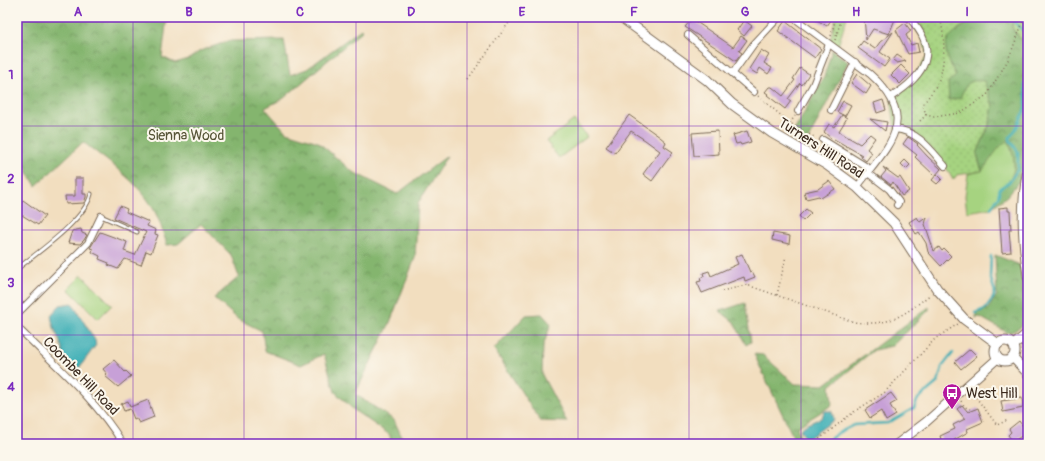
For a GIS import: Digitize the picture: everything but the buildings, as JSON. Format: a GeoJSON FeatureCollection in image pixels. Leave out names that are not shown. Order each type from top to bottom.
{"type":"FeatureCollection","features":[{"type":"Feature","properties":{"kind":"main road","name":"Turners Hill Road"},"geometry":{"type":"LineString","coordinates":[[621,17],[707,80],[732,104],[772,133],[827,165],[857,187],[894,223],[937,289],[964,319],[998,344]]}},
{"type":"Feature","properties":{"kind":"main road"},"geometry":{"type":"LineString","coordinates":[[1014,345],[1028,333]]}},
{"type":"Feature","properties":{"kind":"main road"},"geometry":{"type":"LineString","coordinates":[[1003,341],[1009,341],[1014,345],[1016,350],[1013,358],[1008,361],[998,358],[995,348],[998,344],[1003,341]]}},
{"type":"Feature","properties":{"kind":"street"},"geometry":{"type":"LineString","coordinates":[[733,73],[753,45],[779,17]]}},
{"type":"Feature","properties":{"kind":"street"},"geometry":{"type":"LineString","coordinates":[[793,17],[855,62],[881,83],[895,104],[895,128],[883,156],[857,187]]}},
{"type":"Feature","properties":{"kind":"street"},"geometry":{"type":"LineString","coordinates":[[891,97],[909,86],[923,69],[927,56],[919,28],[908,17]]}},
{"type":"Feature","properties":{"kind":"street"},"geometry":{"type":"LineString","coordinates":[[688,35],[754,92]]}},
{"type":"Feature","properties":{"kind":"street"},"geometry":{"type":"LineString","coordinates":[[798,110],[813,85],[831,45]]}},
{"type":"Feature","properties":{"kind":"street"},"geometry":{"type":"LineString","coordinates":[[831,110],[855,62]]}},
{"type":"Feature","properties":{"kind":"street"},"geometry":{"type":"LineString","coordinates":[[895,128],[907,130],[916,136],[945,166]]}},
{"type":"Feature","properties":{"kind":"street"},"geometry":{"type":"LineString","coordinates":[[823,140],[869,171],[889,189],[899,202],[897,206]]}},
{"type":"Feature","properties":{"kind":"street"},"geometry":{"type":"LineString","coordinates":[[1028,167],[1022,213],[1024,252],[1028,278]]}},
{"type":"Feature","properties":{"kind":"street"},"geometry":{"type":"LineString","coordinates":[[17,314],[88,243],[101,216]]}},
{"type":"Feature","properties":{"kind":"street","name":"Coombe Hill Road"},"geometry":{"type":"LineString","coordinates":[[17,327],[84,393],[112,425],[123,444]]}},
{"type":"Feature","properties":{"kind":"street"},"geometry":{"type":"LineString","coordinates":[[897,444],[926,422],[998,358]]}},
{"type":"Feature","properties":{"kind":"street"},"geometry":{"type":"LineString","coordinates":[[1013,358],[1028,374]]}},
{"type":"Feature","properties":{"kind":"lane"},"geometry":{"type":"LineString","coordinates":[[17,269],[55,238],[84,210],[91,194]]}},
{"type":"Feature","properties":{"kind":"lane"},"geometry":{"type":"LineString","coordinates":[[101,216],[137,232]]}},
{"type":"Feature","properties":{"kind":"path"},"geometry":{"type":"LineString","coordinates":[[468,79],[513,17]]}},
{"type":"Feature","properties":{"kind":"path"},"geometry":{"type":"LineString","coordinates":[[831,45],[836,17]]}},
{"type":"Feature","properties":{"kind":"path"},"geometry":{"type":"LineString","coordinates":[[831,45],[842,17]]}},
{"type":"Feature","properties":{"kind":"path"},"geometry":{"type":"LineString","coordinates":[[926,115],[923,105],[936,86],[940,75],[944,40],[940,17]]}},
{"type":"Feature","properties":{"kind":"path"},"geometry":{"type":"LineString","coordinates":[[926,115],[934,117],[960,113],[987,95],[1008,60],[1025,17]]}},
{"type":"Feature","properties":{"kind":"path"},"geometry":{"type":"LineString","coordinates":[[754,92],[790,123],[814,137]]}},
{"type":"Feature","properties":{"kind":"path"},"geometry":{"type":"LineString","coordinates":[[920,122],[926,115]]}},
{"type":"Feature","properties":{"kind":"path"},"geometry":{"type":"LineString","coordinates":[[777,295],[786,256]]}},
{"type":"Feature","properties":{"kind":"path"},"geometry":{"type":"LineString","coordinates":[[722,290],[747,285],[854,322],[878,324],[891,321],[905,315],[937,289]]}},
{"type":"Feature","properties":{"kind":"path"},"geometry":{"type":"LineString","coordinates":[[813,444],[855,411],[884,393],[936,338],[964,319]]}},
{"type":"Feature","properties":{"kind":"path"},"geometry":{"type":"LineString","coordinates":[[973,394],[997,425],[1008,420]]}},
{"type":"Feature","properties":{"kind":"path"},"geometry":{"type":"LineString","coordinates":[[961,401],[965,407],[970,409]]}},
{"type":"Feature","properties":{"kind":"green space","name":"Sienna Wood"},"geometry":{"type":"Polygon","coordinates":[[[17,17],[167,17],[162,57],[175,63],[189,59],[200,51],[229,41],[284,40],[290,75],[307,69],[361,29],[362,31],[284,98],[265,108],[286,132],[318,142],[353,172],[397,194],[447,156],[418,203],[415,258],[389,325],[355,394],[394,420],[405,444],[391,444],[390,435],[355,411],[335,392],[324,354],[301,365],[265,351],[262,331],[238,319],[214,298],[239,277],[231,255],[201,224],[178,244],[167,245],[160,222],[148,200],[131,181],[112,164],[83,142],[36,186],[17,154],[17,17]]]}},
{"type":"Feature","properties":{"kind":"green space"},"geometry":{"type":"Polygon","coordinates":[[[836,17],[847,17],[837,49],[829,44],[836,17]]]}},
{"type":"Feature","properties":{"kind":"green space"},"geometry":{"type":"Polygon","coordinates":[[[908,17],[975,17],[970,23],[958,29],[966,84],[975,79],[984,80],[993,105],[990,123],[977,154],[982,171],[957,175],[953,180],[945,166],[916,136],[895,129],[891,97],[909,85],[927,56],[923,39],[908,17]]]}},
{"type":"Feature","properties":{"kind":"green space"},"geometry":{"type":"Polygon","coordinates":[[[975,17],[1013,17],[1012,28],[1024,44],[1025,58],[1028,60],[1028,136],[1021,179],[1007,196],[991,208],[998,197],[1000,188],[1007,183],[1013,172],[1014,162],[1008,141],[982,171],[977,154],[990,123],[993,105],[984,81],[971,82],[966,86],[960,98],[949,100],[948,82],[956,76],[946,51],[946,46],[952,35],[975,17]]]}},
{"type":"Feature","properties":{"kind":"green space"},"geometry":{"type":"Polygon","coordinates":[[[1013,17],[1028,17],[1028,60],[1025,59],[1024,44],[1012,28],[1013,17]]]}},
{"type":"Feature","properties":{"kind":"green space"},"geometry":{"type":"Polygon","coordinates":[[[832,50],[848,62],[807,142],[793,133],[824,77],[832,50]]]}},
{"type":"Feature","properties":{"kind":"green space"},"geometry":{"type":"Polygon","coordinates":[[[574,120],[587,137],[559,158],[546,141],[574,120]]]}},
{"type":"Feature","properties":{"kind":"green space"},"geometry":{"type":"Polygon","coordinates":[[[1008,140],[1014,162],[1011,178],[1000,188],[998,197],[991,208],[967,212],[965,196],[968,174],[982,171],[997,150],[1008,140]]]}},
{"type":"Feature","properties":{"kind":"green space"},"geometry":{"type":"Polygon","coordinates":[[[995,255],[1020,265],[1027,319],[1019,328],[1008,333],[980,317],[976,318],[976,314],[988,309],[997,295],[995,255]]]}},
{"type":"Feature","properties":{"kind":"green space"},"geometry":{"type":"Polygon","coordinates":[[[82,275],[112,305],[98,319],[68,289],[82,275]]]}},
{"type":"Feature","properties":{"kind":"green space"},"geometry":{"type":"Polygon","coordinates":[[[745,303],[751,342],[746,345],[734,322],[720,311],[745,303]]]}},
{"type":"Feature","properties":{"kind":"green space"},"geometry":{"type":"Polygon","coordinates":[[[929,307],[929,310],[892,346],[874,350],[830,386],[832,405],[797,427],[800,436],[796,443],[754,354],[763,355],[795,384],[824,385],[929,307]]]}},
{"type":"Feature","properties":{"kind":"green space"},"geometry":{"type":"Polygon","coordinates":[[[542,314],[551,324],[543,346],[542,375],[567,422],[540,421],[494,349],[526,315],[542,314]]]}},
{"type":"Feature","properties":{"kind":"water"},"geometry":{"type":"Polygon","coordinates":[[[72,303],[95,340],[96,345],[76,372],[63,360],[62,348],[51,315],[60,305],[72,303]]]}},
{"type":"Feature","properties":{"kind":"water"},"geometry":{"type":"Polygon","coordinates":[[[825,411],[832,411],[834,420],[806,440],[800,429],[821,418],[825,411]]]}},
{"type":"Feature","properties":{"kind":"waterway"},"geometry":{"type":"LineString","coordinates":[[1009,17],[1028,35]]}},
{"type":"Feature","properties":{"kind":"waterway"},"geometry":{"type":"LineString","coordinates":[[991,208],[998,197],[1000,188],[1009,182],[1018,169],[1018,152],[1010,140],[1010,137],[1017,126],[1025,107],[1025,82],[1028,76]]}},
{"type":"Feature","properties":{"kind":"waterway"},"geometry":{"type":"LineString","coordinates":[[975,313],[985,309],[993,298],[995,292],[990,276],[991,256]]}},
{"type":"Feature","properties":{"kind":"waterway"},"geometry":{"type":"LineString","coordinates":[[823,444],[838,433],[854,425],[888,423],[914,408],[918,399],[938,382],[942,367],[953,353]]}},
{"type":"Feature","properties":{"kind":"place","name":"West Hill"},"geometry":{"type":"Point","coordinates":[952,410]}}]}
